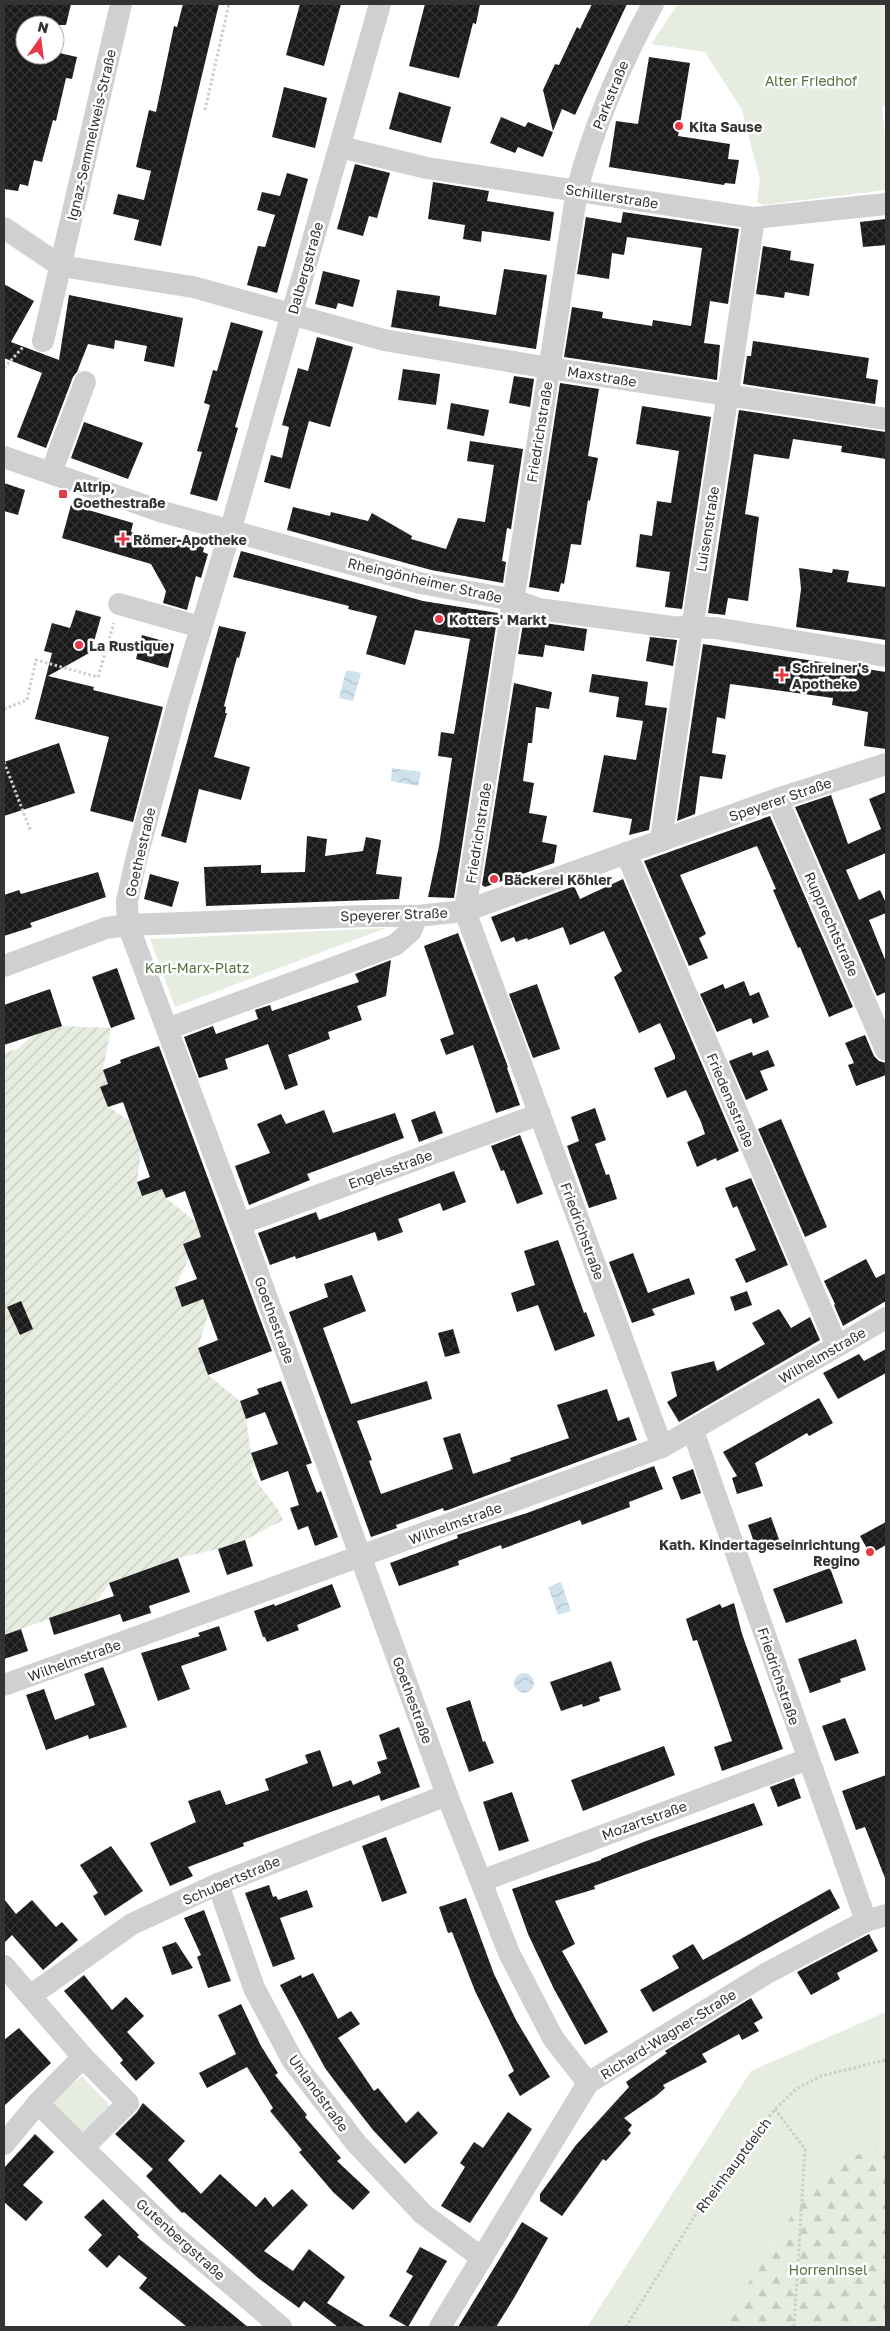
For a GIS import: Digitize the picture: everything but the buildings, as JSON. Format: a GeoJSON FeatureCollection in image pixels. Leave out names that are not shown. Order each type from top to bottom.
{"type":"FeatureCollection","features":[{"type":"Feature","properties":{"kind":"street","name":"Ignaz-Semmelweis-Straße"},"geometry":{"type":"LineString","coordinates":[[43,341],[121,4]]}},
{"type":"Feature","properties":{"kind":"street","name":"Dalbergstraße"},"geometry":{"type":"LineString","coordinates":[[230,532],[380,4]]}},
{"type":"Feature","properties":{"kind":"street","name":"Parkstraße"},"geometry":{"type":"LineString","coordinates":[[577,190],[586,157],[623,60],[653,4]]}},
{"type":"Feature","properties":{"kind":"street","name":"Schillerstraße"},"geometry":{"type":"LineString","coordinates":[[340,147],[427,168],[754,218],[886,204]]}},
{"type":"Feature","properties":{"kind":"street","name":"Friedrichstraße"},"geometry":{"type":"LineString","coordinates":[[577,190],[465,911],[662,1447]]}},
{"type":"Feature","properties":{"kind":"street","name":"Luisenstraße"},"geometry":{"type":"LineString","coordinates":[[661,841],[691,628],[729,395],[754,218]]}},
{"type":"Feature","properties":{"kind":"street"},"geometry":{"type":"LineString","coordinates":[[4,228],[61,266]]}},
{"type":"Feature","properties":{"kind":"street","name":"Maxstraße"},"geometry":{"type":"LineString","coordinates":[[61,266],[194,287],[384,340],[549,368],[886,420]]}},
{"type":"Feature","properties":{"kind":"street"},"geometry":{"type":"LineString","coordinates":[[51,473],[85,382]]}},
{"type":"Feature","properties":{"kind":"street","name":"Rheingönheimer Straße"},"geometry":{"type":"LineString","coordinates":[[4,457],[163,512],[230,532],[420,582],[514,600],[539,609],[672,627],[715,628],[886,656]]}},
{"type":"Feature","properties":{"kind":"street","name":"Goethestraße"},"geometry":{"type":"LineString","coordinates":[[230,532],[200,627],[136,860],[127,901],[128,925],[240,1224],[448,1795],[509,1953],[553,2038],[588,2083]]}},
{"type":"Feature","properties":{"kind":"street"},"geometry":{"type":"LineString","coordinates":[[119,604],[200,627]]}},
{"type":"Feature","properties":{"kind":"street","name":"Speyerer Straße"},"geometry":{"type":"LineString","coordinates":[[4,966],[106,928],[128,925],[366,916],[417,916],[465,911],[777,799],[886,764]]}},
{"type":"Feature","properties":{"kind":"street","name":"Rupprechtstraße"},"geometry":{"type":"LineString","coordinates":[[777,799],[886,1050]]}},
{"type":"Feature","properties":{"kind":"street","name":"Friedensstraße"},"geometry":{"type":"LineString","coordinates":[[626,853],[837,1346]]}},
{"type":"Feature","properties":{"kind":"street"},"geometry":{"type":"LineString","coordinates":[[167,1029],[395,945],[412,931],[417,916]]}},
{"type":"Feature","properties":{"kind":"street","name":"Engelsstraße"},"geometry":{"type":"LineString","coordinates":[[240,1224],[540,1114]]}},
{"type":"Feature","properties":{"kind":"street","name":"Wilhelmstraße"},"geometry":{"type":"LineString","coordinates":[[4,1685],[662,1447],[693,1431],[886,1318]]}},
{"type":"Feature","properties":{"kind":"street","name":"Friedrichstraße"},"geometry":{"type":"LineString","coordinates":[[693,1431],[808,1759],[876,1918]]}},
{"type":"Feature","properties":{"kind":"street","name":"Mozartstraße"},"geometry":{"type":"LineString","coordinates":[[481,1881],[808,1759]]}},
{"type":"Feature","properties":{"kind":"street","name":"Schubertstraße"},"geometry":{"type":"LineString","coordinates":[[30,1996],[132,1924],[218,1884],[448,1795]]}},
{"type":"Feature","properties":{"kind":"street","name":"Uhlandstraße"},"geometry":{"type":"LineString","coordinates":[[218,1884],[254,1988],[293,2061],[356,2143],[422,2214],[482,2258]]}},
{"type":"Feature","properties":{"kind":"street","name":"Richard-Wagner-Straße"},"geometry":{"type":"LineString","coordinates":[[440,2327],[588,2083],[767,1973],[876,1918]]}},
{"type":"Feature","properties":{"kind":"street"},"geometry":{"type":"LineString","coordinates":[[4,1966],[84,2057],[128,2103],[83,2148]]}},
{"type":"Feature","properties":{"kind":"street"},"geometry":{"type":"LineString","coordinates":[[4,2144],[38,2103],[84,2057]]}},
{"type":"Feature","properties":{"kind":"street","name":"Gutenbergstraße"},"geometry":{"type":"LineString","coordinates":[[38,2103],[171,2233],[281,2327]]}},
{"type":"Feature","properties":{"kind":"path"},"geometry":{"type":"LineString","coordinates":[[205,110],[230,4]]}},
{"type":"Feature","properties":{"kind":"path"},"geometry":{"type":"LineString","coordinates":[[4,368],[25,345],[43,341]]}},
{"type":"Feature","properties":{"kind":"path"},"geometry":{"type":"LineString","coordinates":[[4,709],[27,700],[36,660],[98,677],[119,604]]}},
{"type":"Feature","properties":{"kind":"path"},"geometry":{"type":"LineString","coordinates":[[4,762],[31,832]]}},
{"type":"Feature","properties":{"kind":"path","name":"Rheinhauptdeich"},"geometry":{"type":"LineString","coordinates":[[626,2327],[707,2196],[775,2109],[796,2089],[821,2076],[886,2060]]}},
{"type":"Feature","properties":{"kind":"path"},"geometry":{"type":"LineString","coordinates":[[775,2109],[805,2149],[794,2327]]}},
{"type":"Feature","properties":{"kind":"green space","name":"Alter Friedhof"},"geometry":{"type":"Polygon","coordinates":[[[678,4],[885,4],[886,106],[882,107],[886,146],[886,190],[763,205],[757,202],[760,180],[742,110],[705,52],[651,44],[678,4]]]}},
{"type":"Feature","properties":{"kind":"green space","name":"Karl-Marx-Platz"},"geometry":{"type":"Polygon","coordinates":[[[386,928],[175,1007],[150,939],[386,928]]]}},
{"type":"Feature","properties":{"kind":"green space"},"geometry":{"type":"Polygon","coordinates":[[[62,1026],[111,1028],[103,1070],[108,1084],[100,1087],[108,1107],[130,1121],[141,1150],[137,1182],[141,1196],[162,1189],[166,1198],[196,1222],[201,1237],[183,1244],[189,1258],[175,1287],[182,1306],[203,1299],[208,1314],[198,1348],[208,1375],[240,1401],[246,1419],[251,1453],[256,1467],[251,1469],[258,1483],[283,1520],[245,1540],[218,1549],[178,1558],[110,1583],[96,1602],[4,1635],[4,1053],[17,1049],[32,1036],[62,1026]]]}},
{"type":"Feature","properties":{"kind":"green space"},"geometry":{"type":"Polygon","coordinates":[[[886,2012],[886,2140],[817,2176],[720,2327],[587,2327],[751,2071],[886,2012]]]}},
{"type":"Feature","properties":{"kind":"green space"},"geometry":{"type":"Polygon","coordinates":[[[82,2076],[112,2108],[83,2138],[49,2105],[82,2076]]]}},
{"type":"Feature","properties":{"kind":"green space","name":"Horreninsel"},"geometry":{"type":"Polygon","coordinates":[[[886,2140],[886,2327],[720,2327],[817,2176],[886,2140]]]}},
{"type":"Feature","properties":{"kind":"water"},"geometry":{"type":"Polygon","coordinates":[[[346,670],[361,673],[353,701],[339,698],[346,670]]]}},
{"type":"Feature","properties":{"kind":"water"},"geometry":{"type":"Polygon","coordinates":[[[392,768],[421,772],[418,786],[391,781],[392,768]]]}},
{"type":"Feature","properties":{"kind":"water"},"geometry":{"type":"Polygon","coordinates":[[[561,1582],[571,1611],[558,1615],[548,1587],[561,1582]]]}},
{"type":"Feature","properties":{"kind":"water"},"geometry":{"type":"Polygon","coordinates":[[[520,1673],[528,1673],[534,1679],[534,1687],[528,1693],[520,1693],[514,1687],[514,1679],[520,1673]]]}},
{"type":"Feature","properties":{"kind":"place","name":"Kita Sause"},"geometry":{"type":"Point","coordinates":[679,126]}},
{"type":"Feature","properties":{"kind":"place","name":"Altrip, Goethestraße"},"geometry":{"type":"Point","coordinates":[63,494]}},
{"type":"Feature","properties":{"kind":"place","name":"Römer-Apotheke"},"geometry":{"type":"Point","coordinates":[123,539]}},
{"type":"Feature","properties":{"kind":"place","name":"Kotters' Markt"},"geometry":{"type":"Point","coordinates":[439,619]}},
{"type":"Feature","properties":{"kind":"place","name":"La Rustique"},"geometry":{"type":"Point","coordinates":[79,645]}},
{"type":"Feature","properties":{"kind":"place","name":"Schreiner's Apotheke"},"geometry":{"type":"Point","coordinates":[782,675]}},
{"type":"Feature","properties":{"kind":"place","name":"Bäckerei Köhler"},"geometry":{"type":"Point","coordinates":[494,879]}},
{"type":"Feature","properties":{"kind":"place","name":"Kath. Kindertageseinrichtung Regino"},"geometry":{"type":"Point","coordinates":[870,1552]}}]}
